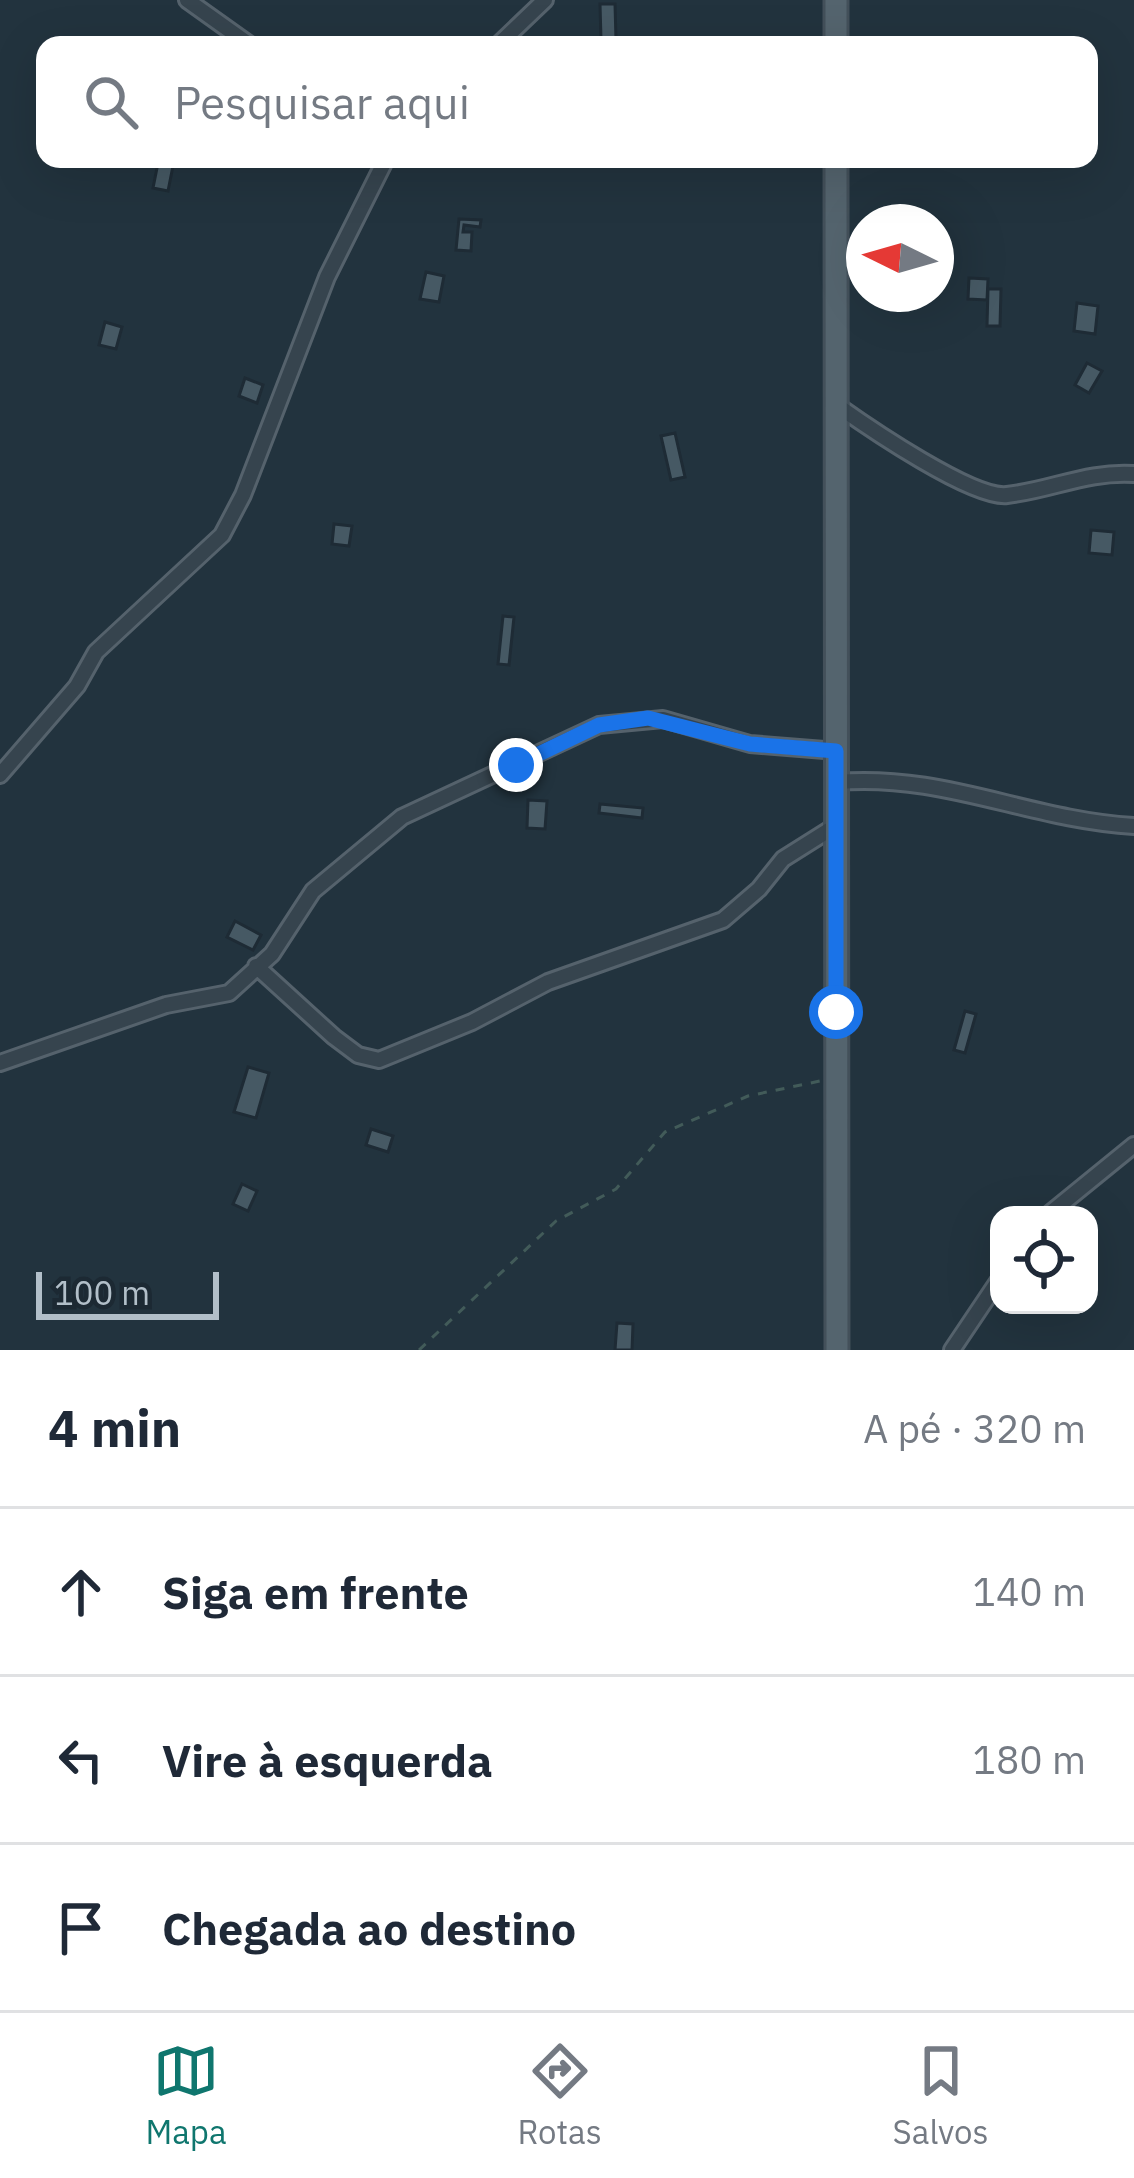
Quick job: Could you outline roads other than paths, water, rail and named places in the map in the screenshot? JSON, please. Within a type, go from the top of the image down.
[{"type":"main road","points":[[836,0],[836,36]]},
{"type":"main road","points":[[836,168],[833,1078],[837,1350]]},
{"type":"street","points":[[187,0],[237,36]]},
{"type":"street","points":[[507,36],[544,0]]},
{"type":"street","points":[[0,775],[67,699],[95,652],[222,535],[243,495],[327,277],[382,168]]},
{"type":"street","points":[[838,406],[878,434],[990,495],[1089,473],[1134,474]]},
{"type":"street","points":[[0,1063],[166,1005],[214,999],[247,981],[272,954],[313,891],[402,818],[599,725],[663,719],[750,744],[836,751]]},
{"type":"street","points":[[837,782],[896,778],[1083,823],[1134,826]]},
{"type":"street","points":[[256,966],[334,1037],[358,1055],[379,1060],[472,1022],[548,982],[723,920],[751,898],[783,859],[837,825]]},
{"type":"street","points":[[1059,1206],[1134,1145]]},
{"type":"street","points":[[952,1350],[990,1293]]}]
